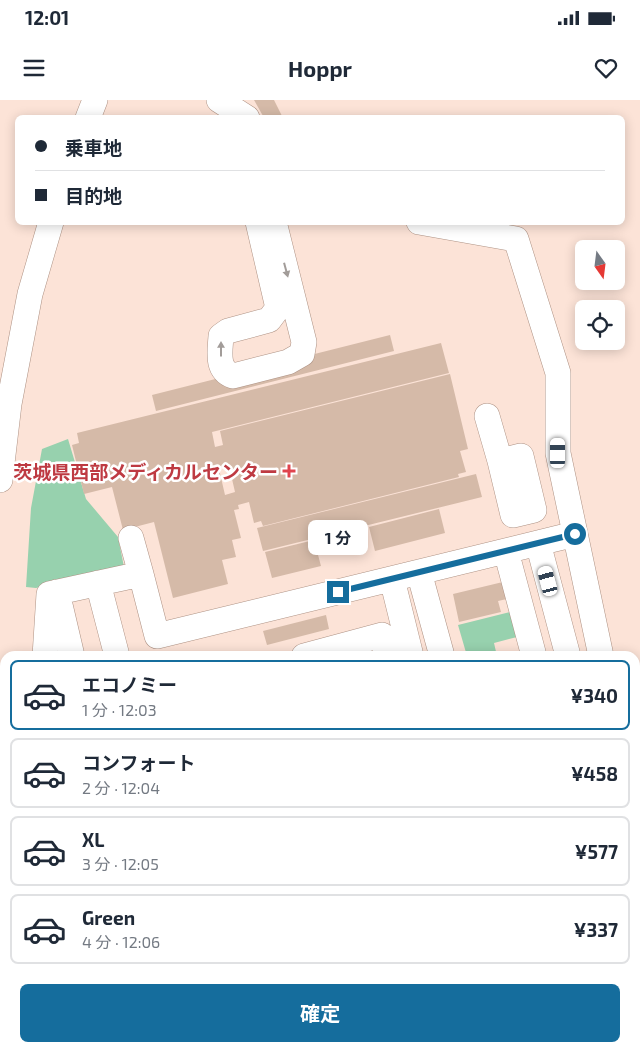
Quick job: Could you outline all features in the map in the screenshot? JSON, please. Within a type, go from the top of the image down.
[{"type":"street","points":[[89,115],[95,100]]},
{"type":"street","points":[[219,100],[242,115]]},
{"type":"street","points":[[0,480],[9,404],[30,294],[50,225]]},
{"type":"street","points":[[259,225],[278,308],[269,320],[228,331],[221,336],[221,367],[224,373],[233,376],[288,362],[302,354],[304,342],[275,225]]},
{"type":"street","points":[[436,225],[516,239],[558,373],[558,453],[600,651]]},
{"type":"street","points":[[487,416],[500,461]]},
{"type":"street","points":[[131,538],[157,636],[575,534]]},
{"type":"street","points":[[538,543],[567,651]]},
{"type":"street","points":[[506,551],[533,651]]},
{"type":"street","points":[[420,572],[441,651]]},
{"type":"street","points":[[45,651],[49,594],[140,574]]},
{"type":"street","points":[[392,579],[411,651]]},
{"type":"street","points":[[98,583],[115,651]]},
{"type":"street","points":[[57,592],[71,651]]},
{"type":"street","points":[[323,651],[382,635],[386,651]]},
{"type":"green space","points":[[68,439],[86,499],[118,537],[124,567],[36,588],[26,587],[31,508],[42,449]]},
{"type":"green space","points":[[510,612],[517,637],[494,643],[496,651],[466,651],[458,625]]},
{"type":"building","points":[[254,100],[274,100],[282,115],[262,115]]},
{"type":"building","points":[[390,335],[394,351],[156,411],[152,395]]},
{"type":"building","points":[[441,343],[449,373],[212,432],[215,447],[223,445],[220,431],[450,374],[468,449],[460,451],[466,472],[458,474],[459,477],[263,526],[261,521],[254,523],[249,502],[238,505],[239,509],[234,510],[241,538],[232,540],[236,557],[222,560],[228,584],[173,598],[154,522],[123,530],[112,487],[84,494],[72,445],[79,443],[77,433]],"holes":[[[229,466],[235,492],[225,495],[219,469]]]},
{"type":"building","points":[[476,474],[482,497],[263,551],[257,528]]},
{"type":"building","points":[[439,509],[445,533],[375,551],[369,527]]},
{"type":"building","points":[[314,540],[321,566],[272,578],[265,552]]},
{"type":"building","points":[[507,581],[511,598],[498,601],[501,612],[459,622],[453,594]]},
{"type":"building","points":[[326,615],[329,629],[267,645],[263,631]]},
{"type":"place","name":"茨城県西部メディカルセンター","points":[[289,471]]},
{"type":"route","points":[[338,592],[575,534]]}]
